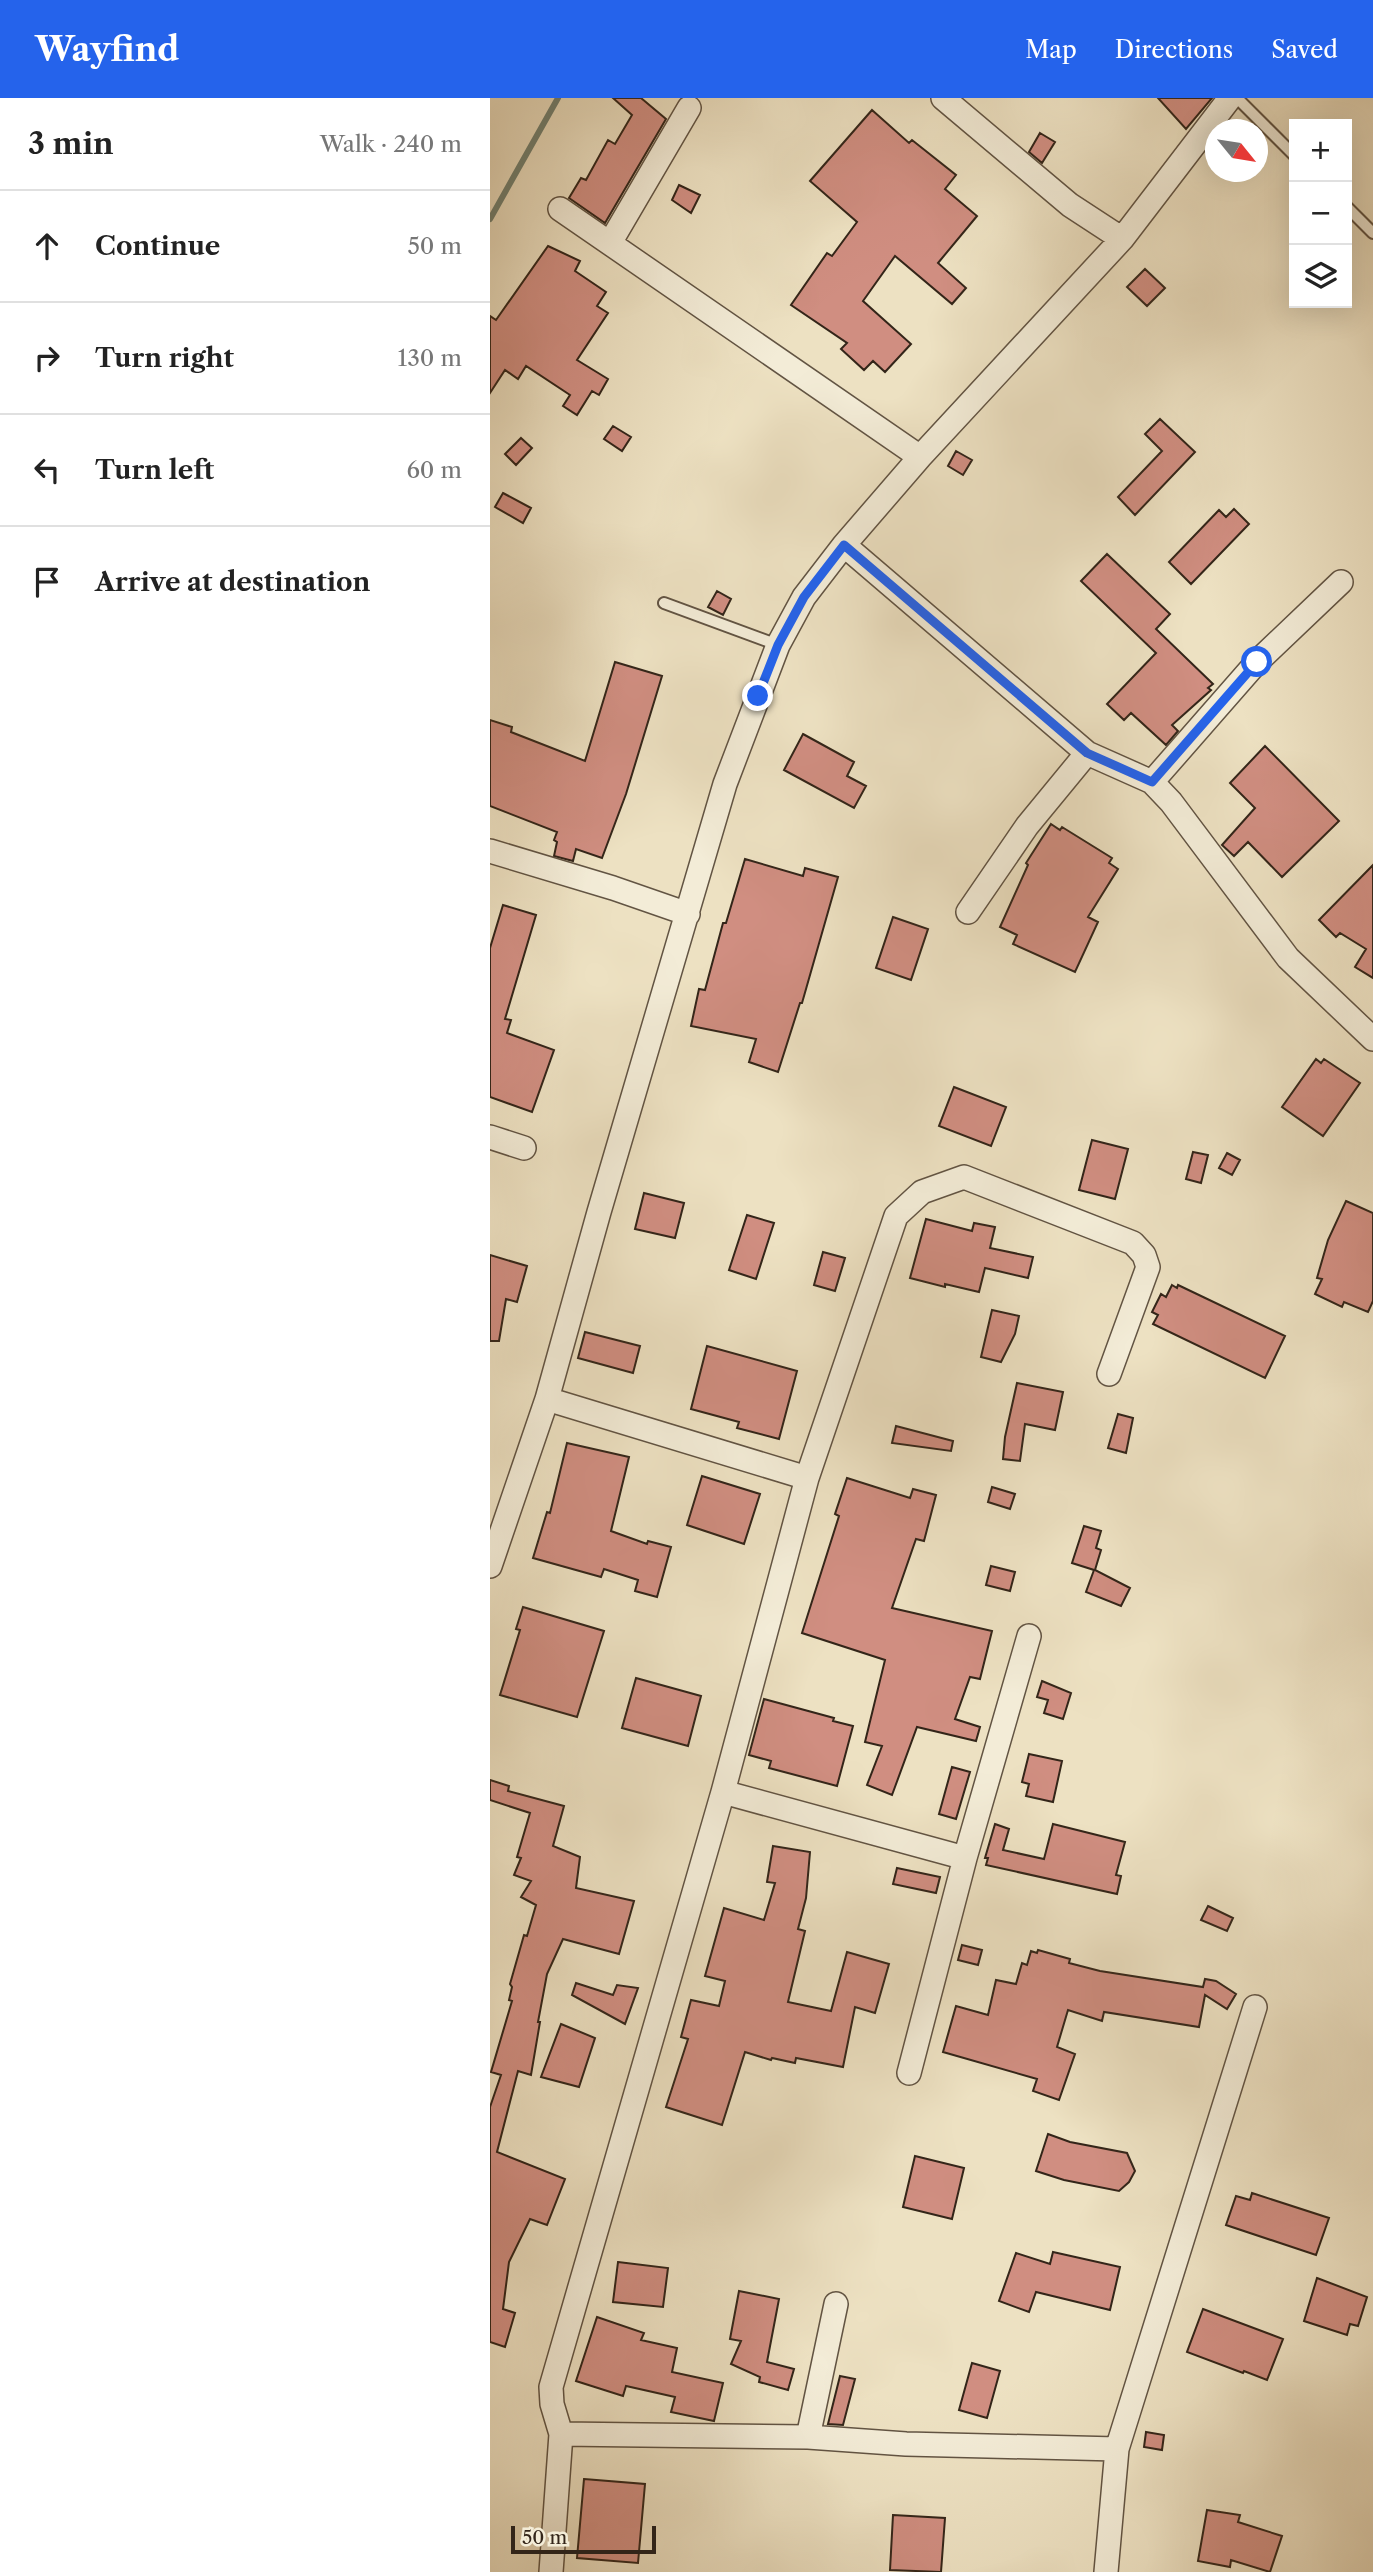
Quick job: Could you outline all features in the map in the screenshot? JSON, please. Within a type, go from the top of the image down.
[{"type":"street","points":[[943,98],[1070,205],[1122,239]]},
{"type":"street","points":[[490,1566],[547,1399],[725,784],[778,645],[804,597],[844,545],[920,457],[1122,239],[1230,98]]},
{"type":"street","points":[[610,243],[689,108]]},
{"type":"street","points":[[560,209],[920,457]]},
{"type":"street","points":[[844,545],[1087,753],[1152,782],[1171,803],[1288,958],[1373,1039]]},
{"type":"street","points":[[1152,782],[1257,662],[1341,582]]},
{"type":"street","points":[[968,912],[1027,826],[1087,753]]},
{"type":"street","points":[[490,851],[688,914]]},
{"type":"street","points":[[490,1137],[524,1148]]},
{"type":"street","points":[[551,2572],[561,2434],[552,2404],[551,2387],[723,1792],[807,1478],[896,1216],[922,1192],[964,1177],[1133,1243],[1144,1255],[1148,1267],[1109,1374]]},
{"type":"street","points":[[547,1399],[807,1478]]},
{"type":"street","points":[[909,2073],[965,1858],[1029,1636]]},
{"type":"street","points":[[723,1792],[965,1858]]},
{"type":"street","points":[[1106,2572],[1117,2449],[1255,2007]]},
{"type":"street","points":[[808,2437],[836,2304]]},
{"type":"street","points":[[561,2434],[808,2437],[906,2444],[1117,2449]]},
{"type":"lane","points":[[1237,98],[1289,150]]},
{"type":"lane","points":[[1352,212],[1373,233]]},
{"type":"lane","points":[[664,603],[778,645]]},
{"type":"building","points":[[613,98],[641,98],[666,119],[605,223],[569,198],[581,178],[586,180],[608,140],[615,144],[632,115]]},
{"type":"building","points":[[1158,98],[1212,98],[1186,129]]},
{"type":"building","points":[[872,110],[909,143],[912,140],[956,175],[945,189],[977,216],[938,263],[966,288],[952,304],[895,256],[863,301],[911,344],[885,372],[873,361],[864,370],[841,349],[847,343],[791,305],[827,253],[832,256],[857,222],[810,181]]},
{"type":"building","points":[[1040,133],[1055,142],[1042,163],[1029,152]]},
{"type":"building","points":[[679,185],[700,195],[691,213],[672,200]]},
{"type":"building","points":[[548,246],[580,261],[575,271],[606,292],[597,306],[608,313],[577,360],[608,379],[599,395],[592,391],[577,415],[563,406],[570,395],[526,366],[518,379],[505,370],[490,393],[490,316],[496,320]]},
{"type":"building","points":[[1145,269],[1165,288],[1147,306],[1127,287]]},
{"type":"building","points":[[1160,419],[1195,452],[1135,515],[1118,497],[1162,451],[1145,434]]},
{"type":"building","points":[[613,426],[631,437],[622,451],[604,439]]},
{"type":"building","points":[[521,438],[532,448],[516,465],[505,454]]},
{"type":"building","points":[[956,451],[972,460],[963,475],[948,466]]},
{"type":"building","points":[[503,493],[531,508],[523,523],[495,507]]},
{"type":"building","points":[[1234,509],[1249,524],[1191,584],[1169,562],[1219,510],[1226,517]]},
{"type":"building","points":[[1107,554],[1170,614],[1156,629],[1213,684],[1208,688],[1211,690],[1172,725],[1178,731],[1166,745],[1131,713],[1124,720],[1107,704],[1156,653],[1081,581]]},
{"type":"building","points":[[717,591],[731,599],[723,615],[708,607]]},
{"type":"building","points":[[615,662],[662,676],[626,794],[602,858],[576,849],[573,861],[554,856],[557,832],[490,806],[490,720],[512,727],[511,732],[585,761]]},
{"type":"building","points":[[803,734],[854,762],[847,776],[866,786],[854,808],[784,770]]},
{"type":"building","points":[[1265,746],[1339,821],[1282,877],[1248,842],[1234,856],[1222,845],[1255,808],[1230,783]]},
{"type":"building","points":[[1051,824],[1060,830],[1062,827],[1112,858],[1109,863],[1118,869],[1088,917],[1098,922],[1075,972],[1013,944],[1017,935],[1000,927],[1028,865],[1026,863]]},
{"type":"building","points":[[745,859],[803,876],[805,868],[838,877],[802,1003],[778,1072],[749,1062],[756,1039],[691,1026],[699,989],[705,990],[723,923],[726,923]]},
{"type":"building","points":[[1373,865],[1373,978],[1355,967],[1366,949],[1340,933],[1336,937],[1319,920]]},
{"type":"building","points":[[503,905],[536,915],[505,1019],[511,1020],[507,1033],[554,1050],[532,1112],[490,1097],[490,948]]},
{"type":"building","points":[[893,917],[928,929],[911,980],[876,968]]},
{"type":"building","points":[[1316,1059],[1321,1063],[1324,1059],[1360,1083],[1323,1136],[1282,1107]]},
{"type":"building","points":[[954,1087],[1006,1107],[991,1146],[939,1126]]},
{"type":"building","points":[[1092,1140],[1128,1149],[1115,1199],[1079,1190]]},
{"type":"building","points":[[1193,1152],[1208,1155],[1201,1183],[1186,1179]]},
{"type":"building","points":[[1227,1153],[1240,1160],[1232,1175],[1219,1168]]},
{"type":"building","points":[[644,1193],[684,1203],[675,1238],[635,1229]]},
{"type":"building","points":[[1346,1201],[1373,1213],[1373,1301],[1368,1312],[1344,1302],[1342,1307],[1315,1294],[1322,1279],[1317,1278],[1328,1240]]},
{"type":"building","points":[[747,1215],[774,1223],[756,1279],[729,1270]]},
{"type":"building","points":[[926,1219],[972,1231],[974,1223],[995,1227],[990,1248],[1033,1257],[1028,1278],[985,1268],[979,1292],[910,1278]]},
{"type":"building","points":[[823,1252],[845,1258],[835,1291],[814,1285]]},
{"type":"building","points":[[490,1255],[527,1266],[517,1302],[506,1299],[499,1341],[490,1341]]},
{"type":"building","points":[[1172,1285],[1177,1288],[1178,1285],[1285,1336],[1265,1378],[1153,1324],[1158,1315],[1152,1312],[1161,1294],[1166,1297]]},
{"type":"building","points":[[992,1310],[1019,1316],[1015,1334],[1001,1362],[981,1357]]},
{"type":"building","points":[[585,1332],[640,1346],[633,1373],[578,1358]]},
{"type":"building","points":[[707,1346],[797,1371],[779,1439],[737,1428],[739,1422],[691,1409]]},
{"type":"building","points":[[1017,1383],[1063,1392],[1055,1430],[1025,1424],[1020,1461],[1003,1459]]},
{"type":"building","points":[[1118,1414],[1133,1418],[1126,1453],[1108,1448]]},
{"type":"building","points":[[896,1426],[953,1441],[951,1451],[892,1443]]},
{"type":"building","points":[[567,1443],[629,1457],[611,1531],[647,1544],[648,1541],[671,1547],[657,1597],[635,1591],[638,1580],[604,1569],[601,1577],[533,1558],[547,1512],[550,1513]]},
{"type":"building","points":[[702,1476],[760,1494],[744,1544],[687,1525]]},
{"type":"building","points":[[847,1478],[910,1498],[913,1489],[936,1495],[924,1541],[916,1539],[892,1608],[992,1631],[980,1679],[970,1677],[955,1719],[980,1727],[976,1741],[917,1727],[892,1795],[867,1785],[882,1746],[865,1742],[885,1660],[802,1633],[839,1516],[835,1514]]},
{"type":"building","points":[[992,1487],[1015,1494],[1010,1509],[988,1502]]},
{"type":"building","points":[[1084,1526],[1101,1531],[1096,1548],[1101,1550],[1095,1570],[1130,1588],[1121,1606],[1086,1592],[1094,1570],[1072,1563]]},
{"type":"building","points":[[991,1566],[1015,1572],[1010,1591],[986,1585]]},
{"type":"building","points":[[523,1607],[604,1631],[577,1717],[500,1695],[520,1630],[516,1629]]},
{"type":"building","points":[[636,1678],[701,1696],[688,1746],[622,1728]]},
{"type":"building","points":[[1042,1681],[1071,1693],[1063,1719],[1044,1713],[1048,1700],[1037,1697]]},
{"type":"building","points":[[764,1699],[834,1718],[833,1721],[853,1726],[837,1786],[769,1768],[771,1761],[749,1755]]},
{"type":"building","points":[[1029,1754],[1062,1761],[1053,1802],[1026,1796],[1029,1784],[1022,1782]]},
{"type":"building","points":[[952,1767],[970,1772],[956,1819],[939,1814]]},
{"type":"building","points":[[490,1780],[509,1786],[508,1791],[564,1806],[553,1846],[580,1857],[576,1888],[634,1901],[619,1954],[563,1939],[547,1974],[531,2075],[518,2071],[497,2152],[565,2179],[547,2225],[530,2219],[509,2262],[503,2309],[515,2313],[505,2347],[490,2342],[490,2107],[501,2075],[491,2072],[512,2001],[509,2000],[512,1987],[510,1984],[536,1905],[521,1897],[531,1881],[514,1875],[521,1858],[517,1857],[530,1813],[490,1800]]},
{"type":"building","points":[[995,1824],[1009,1829],[1003,1850],[1044,1859],[1053,1824],[1125,1842],[1116,1875],[1121,1876],[1117,1894],[986,1865],[988,1858],[985,1858]]},
{"type":"building","points":[[773,1846],[810,1852],[806,1898],[798,1929],[805,1931],[788,2002],[831,2011],[847,1952],[889,1964],[875,2013],[855,2007],[843,2067],[796,2058],[795,2063],[772,2058],[771,2060],[745,2052],[722,2125],[666,2107],[688,2039],[681,2037],[691,2000],[719,2006],[725,1981],[705,1976],[724,1908],[764,1920],[775,1883],[767,1882]]},
{"type":"building","points":[[897,1868],[940,1877],[936,1893],[893,1884]]},
{"type":"building","points":[[1208,1906],[1233,1918],[1227,1931],[1201,1920]]},
{"type":"building","points":[[962,1945],[982,1950],[978,1965],[958,1960]]},
{"type":"building","points":[[1038,1950],[1070,1959],[1069,1963],[1100,1971],[1203,1987],[1205,1979],[1216,1981],[1236,1994],[1227,2009],[1205,1995],[1199,2027],[1104,2012],[1102,2021],[1068,2010],[1057,2047],[1075,2054],[1059,2100],[1033,2091],[1037,2079],[943,2052],[956,2006],[988,2015],[996,1980],[1016,1984],[1022,1963],[1027,1965],[1031,1951],[1037,1953]]},
{"type":"building","points":[[576,1983],[613,1995],[617,1985],[638,1988],[625,2024],[572,1995]]},
{"type":"building","points":[[561,2024],[595,2038],[579,2087],[541,2077]]},
{"type":"building","points":[[1048,2134],[1070,2142],[1127,2153],[1135,2171],[1129,2182],[1119,2191],[1064,2180],[1036,2171]]},
{"type":"building","points":[[915,2156],[964,2168],[952,2219],[903,2207]]},
{"type":"building","points":[[1252,2193],[1329,2218],[1316,2255],[1226,2225],[1236,2196],[1250,2200]]},
{"type":"building","points":[[1053,2252],[1120,2267],[1110,2310],[1036,2292],[1029,2312],[999,2301],[1016,2253],[1050,2264]]},
{"type":"building","points":[[618,2262],[668,2268],[663,2307],[613,2302]]},
{"type":"building","points":[[1317,2278],[1367,2297],[1358,2326],[1350,2324],[1347,2335],[1304,2321]]},
{"type":"building","points":[[739,2291],[779,2299],[767,2362],[794,2369],[788,2390],[759,2382],[760,2377],[731,2364],[741,2341],[730,2339]]},
{"type":"building","points":[[1203,2309],[1283,2339],[1267,2380],[1187,2352]]},
{"type":"building","points":[[597,2317],[644,2333],[641,2340],[677,2348],[672,2372],[723,2383],[714,2421],[671,2412],[675,2397],[626,2386],[623,2396],[576,2381]]},
{"type":"building","points":[[972,2363],[1000,2371],[987,2418],[959,2410]]},
{"type":"building","points":[[840,2376],[855,2379],[843,2425],[828,2424]]},
{"type":"building","points":[[1146,2432],[1164,2435],[1162,2450],[1144,2447]]},
{"type":"building","points":[[584,2479],[645,2484],[638,2563],[577,2558]]},
{"type":"building","points":[[1207,2510],[1240,2515],[1238,2522],[1282,2536],[1270,2572],[1231,2560],[1230,2567],[1198,2561]]},
{"type":"building","points":[[893,2515],[945,2518],[941,2572],[890,2570]]},
{"type":"waterway","points":[[490,219],[558,98]]},
{"type":"route","points":[[758,696],[778,645],[804,597],[844,545],[1087,753],[1152,782],[1257,662]]}]
